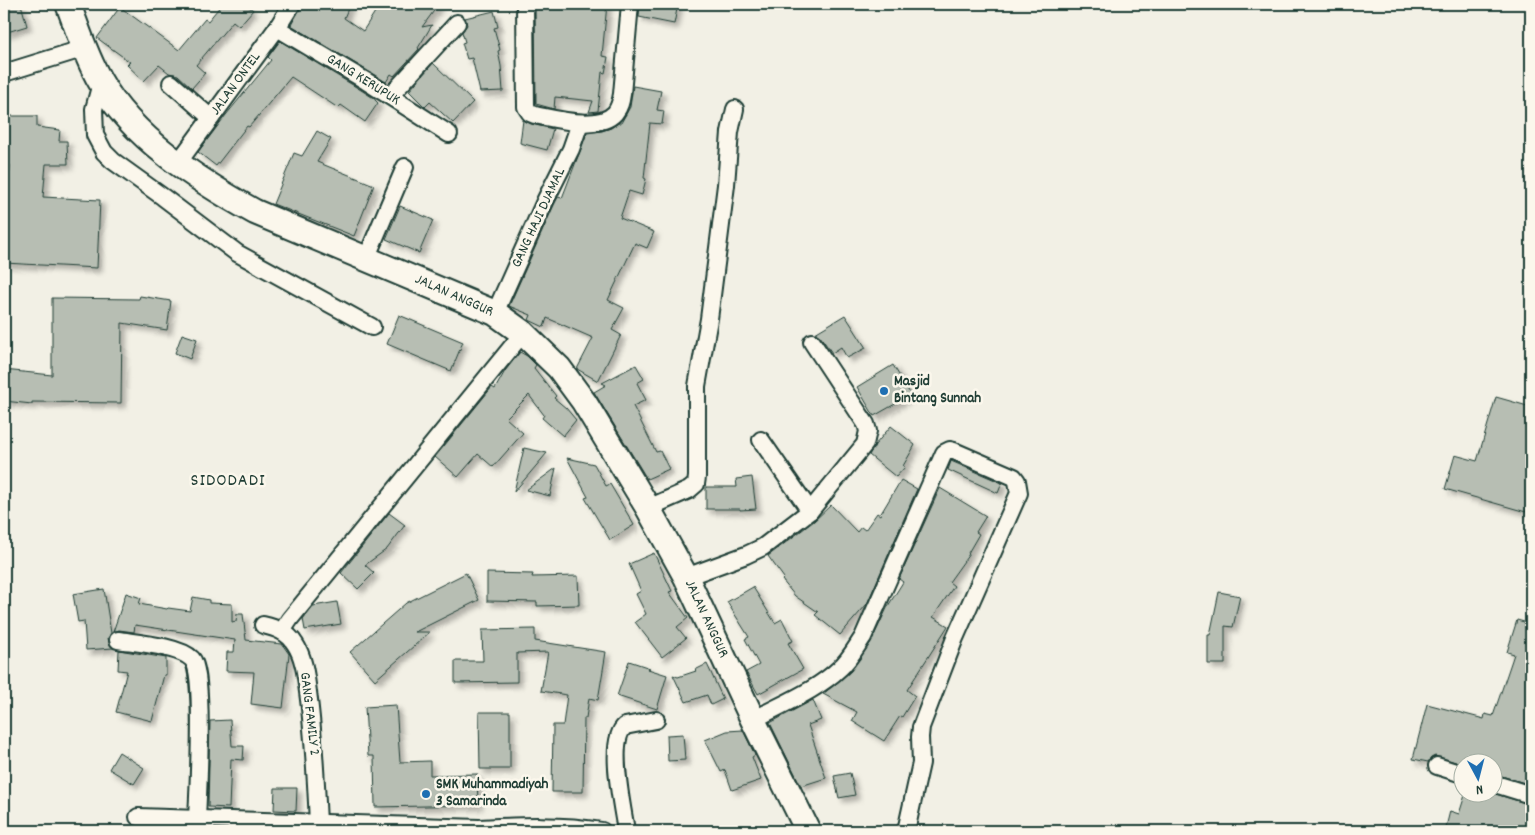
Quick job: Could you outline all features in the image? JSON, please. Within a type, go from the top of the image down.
[{"type":"street","name":"JALAN ANGGUR","points":[[68,4],[89,60],[101,83],[122,112],[141,132],[178,163],[228,197],[255,212],[495,313],[523,333],[559,368],[572,384],[648,508],[686,577],[808,831]]},
{"type":"street","name":"JALAN ONTEL","points":[[178,163],[277,28],[292,4]]},
{"type":"street","points":[[525,4],[526,107],[530,113],[535,115],[580,123],[604,120],[612,116],[620,105],[630,4]]},
{"type":"street","points":[[390,96],[457,23]]},
{"type":"street","name":"GANG KERUPUK","points":[[277,28],[449,134]]},
{"type":"street","points":[[4,73],[85,48]]},
{"type":"street","points":[[101,83],[94,109],[95,135],[104,152],[113,161],[237,253],[372,327]]},
{"type":"street","points":[[171,83],[211,118]]},
{"type":"street","points":[[648,508],[689,490],[696,484],[697,386],[709,319],[726,185],[730,132],[735,109]]},
{"type":"street","name":"GANG HAJI DJAMAL","points":[[495,313],[545,200],[571,150],[580,123]]},
{"type":"street","points":[[366,259],[406,167]]},
{"type":"street","points":[[263,625],[282,631],[523,333]]},
{"type":"street","points":[[686,577],[763,547],[810,511],[865,444],[868,431],[866,424],[812,342]]},
{"type":"street","points":[[760,440],[810,511]]},
{"type":"street","points":[[754,720],[813,688],[834,673],[850,658],[863,637],[944,453],[950,450],[954,451],[1014,477],[1017,481],[1019,493],[955,638],[921,727],[922,763],[906,831]]},
{"type":"street","name":"GANG FAMILY 2","points":[[282,631],[298,648],[306,678],[314,751],[318,823]]},
{"type":"street","points":[[118,640],[172,649],[190,657],[195,664],[199,680],[200,768],[197,819]]},
{"type":"street","points":[[626,831],[618,780],[616,754],[618,737],[625,726],[656,720]]},
{"type":"street","points":[[1437,766],[1452,771]]},
{"type":"street","points":[[1502,786],[1531,795]]},
{"type":"street","points":[[138,818],[479,830],[519,826],[581,828],[602,831]]},
{"type":"building","points":[[4,4],[21,4],[27,26],[4,33]]},
{"type":"building","points":[[222,4],[245,4],[253,10],[239,26],[233,21],[196,65],[205,73],[192,88],[178,75],[169,73],[159,65],[144,81],[127,65],[130,62],[97,38],[120,7],[179,50],[205,19],[208,21]]},
{"type":"building","points":[[302,4],[350,4],[344,18],[363,31],[380,4],[439,4],[422,27],[432,25],[419,49],[394,76],[391,74],[386,82],[291,25]]},
{"type":"building","points":[[535,4],[607,4],[602,56],[608,57],[605,73],[602,72],[598,111],[589,112],[593,101],[555,97],[554,109],[536,104]]},
{"type":"building","points":[[640,4],[678,4],[674,24],[639,17]]},
{"type":"building","points":[[494,11],[498,27],[494,28],[500,50],[498,51],[503,91],[480,92],[472,58],[467,59],[462,43],[465,42],[462,32],[467,25],[465,18]]},
{"type":"building","points":[[280,41],[361,90],[378,103],[365,122],[341,105],[338,108],[291,77],[249,127],[247,126],[216,166],[198,152],[271,60],[268,57]]},
{"type":"building","points":[[433,63],[473,102],[453,123],[430,102],[425,107],[409,91]]},
{"type":"building","points":[[633,86],[661,91],[657,110],[664,111],[662,124],[650,123],[644,178],[646,179],[642,195],[629,191],[620,218],[654,232],[647,248],[635,243],[608,300],[624,308],[612,330],[621,335],[598,381],[577,369],[593,338],[547,318],[544,327],[529,320],[531,315],[509,306],[554,205],[558,197],[562,198],[587,133],[602,131],[621,123],[630,107]]},
{"type":"building","points":[[4,116],[37,116],[37,127],[60,130],[59,141],[67,141],[68,164],[46,164],[43,197],[100,200],[97,268],[4,263],[4,195],[8,195],[10,165],[6,165],[6,153],[4,153]]},
{"type":"building","points":[[523,120],[531,124],[553,129],[547,150],[520,143]]},
{"type":"building","points":[[317,131],[331,139],[317,162],[374,185],[354,236],[273,204],[294,153],[302,156]]},
{"type":"building","points":[[400,206],[433,220],[419,253],[386,239]]},
{"type":"building","points":[[140,296],[171,301],[167,330],[122,323],[121,403],[32,402],[32,404],[4,401],[4,370],[52,375],[52,298],[139,299]]},
{"type":"building","points":[[399,315],[463,342],[451,371],[387,344]]},
{"type":"building","points":[[845,315],[866,348],[847,358],[841,347],[832,353],[820,336],[815,333]]},
{"type":"building","points":[[182,334],[197,339],[190,359],[175,353]]},
{"type":"building","points":[[520,352],[536,365],[534,368],[556,396],[554,398],[576,420],[563,436],[542,418],[544,415],[529,395],[506,418],[523,433],[493,467],[478,454],[458,477],[435,457],[492,387],[495,389],[505,371]]},
{"type":"building","points":[[636,365],[644,379],[637,383],[646,400],[633,406],[656,452],[660,451],[669,469],[647,479],[594,392],[606,385],[602,383]]},
{"type":"building","name":"Masjid Bintang Sunnah","points":[[893,365],[911,395],[874,416],[857,387]]},
{"type":"building","points":[[1496,397],[1531,407],[1531,457],[1526,475],[1531,477],[1531,492],[1526,512],[1445,489],[1455,455],[1477,461]]},
{"type":"building","points":[[891,426],[915,445],[903,466],[905,467],[896,477],[869,455]]},
{"type":"building","points":[[524,448],[547,453],[514,492]]},
{"type":"building","points":[[567,458],[594,464],[606,486],[610,484],[634,525],[610,540],[585,498],[588,497]]},
{"type":"building","points":[[951,461],[1002,483],[998,493],[948,470]]},
{"type":"building","points":[[556,468],[550,496],[526,490]]},
{"type":"building","points":[[752,477],[756,509],[706,509],[706,487],[737,487],[736,479]]},
{"type":"building","points":[[901,480],[917,489],[867,604],[840,635],[815,615],[818,612],[795,596],[782,580],[784,578],[768,556],[814,521],[831,505],[857,532],[861,527],[865,530],[877,513],[880,515]]},
{"type":"building","points":[[940,488],[986,516],[976,532],[979,534],[969,554],[949,582],[954,586],[933,617],[948,626],[907,690],[915,696],[884,741],[852,721],[857,712],[823,694],[851,671],[871,642],[888,606],[903,582],[899,579]]},
{"type":"building","points":[[389,513],[405,525],[387,549],[365,565],[374,573],[358,589],[341,573]]},
{"type":"building","points":[[654,553],[672,591],[669,592],[688,618],[677,627],[686,638],[662,657],[635,622],[646,614],[636,594],[641,591],[629,564]]},
{"type":"building","points":[[466,573],[479,600],[415,632],[430,632],[375,680],[350,652],[406,603]]},
{"type":"building","points":[[487,573],[533,574],[532,577],[578,576],[579,605],[537,606],[537,602],[487,601]]},
{"type":"building","points":[[753,587],[775,623],[782,619],[793,641],[788,643],[803,669],[758,694],[746,672],[759,665],[745,639],[749,637],[727,602]]},
{"type":"building","points":[[104,589],[111,633],[108,638],[113,648],[86,650],[84,621],[78,622],[73,594]]},
{"type":"building","points":[[1219,592],[1240,596],[1233,627],[1225,626],[1225,664],[1208,664],[1208,635],[1210,635]]},
{"type":"building","points":[[126,593],[141,598],[139,604],[167,609],[190,611],[193,597],[209,600],[209,603],[232,604],[232,622],[236,621],[237,614],[243,614],[246,640],[282,644],[289,654],[283,708],[251,704],[254,672],[226,671],[227,652],[234,652],[235,640],[135,625],[134,632],[119,630],[113,632]]},
{"type":"building","points":[[337,602],[341,624],[305,630],[303,619],[313,606]]},
{"type":"building","points":[[1517,620],[1531,624],[1531,785],[1502,776],[1502,752],[1452,752],[1452,761],[1435,756],[1428,762],[1413,759],[1427,704],[1484,719],[1485,714],[1493,716],[1514,654],[1507,652]]},
{"type":"building","points":[[535,629],[535,641],[606,652],[598,700],[589,698],[586,718],[584,718],[583,792],[552,792],[553,725],[563,725],[567,695],[541,691],[548,652],[517,653],[517,682],[455,683],[455,661],[483,661],[482,630]]},
{"type":"building","points":[[119,650],[166,658],[166,675],[164,675],[152,721],[116,712],[127,671],[118,670]]},
{"type":"building","points":[[629,661],[667,675],[657,709],[617,696]]},
{"type":"building","points":[[707,664],[723,699],[711,705],[707,695],[686,702],[673,675],[678,677],[696,671]]},
{"type":"building","points":[[813,700],[821,720],[808,725],[826,778],[801,786],[770,723]]},
{"type":"building","name":"SMK Muhammadiyah 3 Samarinda","points":[[396,705],[400,762],[430,761],[430,775],[477,774],[478,805],[375,807],[374,756],[368,756],[365,707]]},
{"type":"building","name":"SMK Muhammadiyah 3 Samarinda","points":[[479,712],[510,712],[510,769],[480,769]]},
{"type":"building","points":[[230,720],[232,746],[244,746],[243,760],[231,759],[229,808],[208,807],[210,721]]},
{"type":"building","points":[[743,730],[755,755],[752,757],[761,780],[732,790],[725,770],[721,772],[705,740],[727,731]]},
{"type":"building","points":[[683,734],[685,760],[668,761],[667,735]]},
{"type":"building","points":[[119,752],[144,768],[134,784],[109,769]]},
{"type":"building","points":[[850,773],[855,795],[839,798],[834,776]]},
{"type":"building","points":[[275,788],[297,788],[296,811],[274,810]]},
{"type":"building","points":[[1502,796],[1531,805],[1531,831],[1445,831],[1450,811],[1459,814],[1463,802],[1502,802]]},
{"type":"place","name":"Masjid Bintang Sunnah","points":[[884,391]]},
{"type":"place","name":"SMK Muhammadiyah 3 Samarinda","points":[[426,794]]},
{"type":"district","name":"SIDODADI","points":[[228,481]]}]
